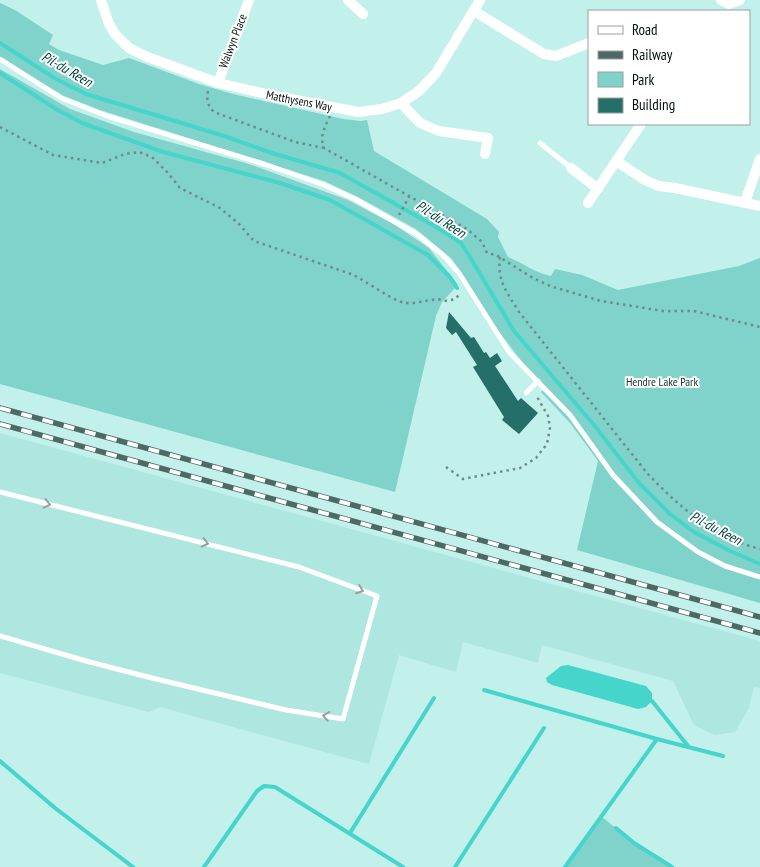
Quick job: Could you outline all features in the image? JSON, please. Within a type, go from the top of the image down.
[{"type":"street","name":"Matthysens Way","points":[[101,0],[109,24],[115,34],[129,48],[145,56],[215,81],[275,96],[358,112],[382,109],[401,103],[419,91],[436,73],[480,0]]},
{"type":"street","name":"Walwyn Place","points":[[215,81],[249,0]]},
{"type":"street","points":[[721,0],[728,4],[740,0]]},
{"type":"street","points":[[352,1],[363,14]]},
{"type":"street","points":[[474,11],[544,54],[556,56],[588,43]]},
{"type":"street","points":[[401,103],[420,124],[439,131],[488,138],[486,154]]},
{"type":"street","points":[[588,203],[640,125]]},
{"type":"street","points":[[745,202],[760,159]]},
{"type":"street","points":[[616,161],[645,180],[659,186],[760,206]]},
{"type":"street","points":[[571,168],[598,188]]},
{"type":"lane","points":[[0,59],[62,98],[83,107],[264,164],[324,185],[396,221],[433,246],[459,273],[509,352],[570,415],[613,474],[657,522],[698,552],[725,566],[760,577]]},
{"type":"lane","points":[[540,144],[571,168]]},
{"type":"lane","points":[[526,393],[538,381]]},
{"type":"lane","points":[[0,492],[298,567],[377,596],[343,719],[286,710],[152,678],[86,662],[0,636]]},
{"type":"path","points":[[215,81],[207,96],[209,107],[214,112],[295,142],[324,148],[467,228],[482,242],[487,253],[500,257],[533,278],[550,286],[601,301],[663,311],[694,311],[760,327]]},
{"type":"path","points":[[324,148],[321,142],[322,136],[334,108]]},
{"type":"path","points":[[0,126],[53,156],[102,163],[125,154],[139,152],[152,157],[180,188],[220,208],[239,224],[254,241],[354,275],[392,298],[404,303],[437,299],[447,302],[455,299],[468,287]]},
{"type":"path","points":[[399,215],[410,197]]},
{"type":"path","points":[[500,257],[498,270],[502,284],[520,312],[647,473],[688,513],[735,540],[760,548]]},
{"type":"path","points":[[446,467],[463,479],[520,468],[536,458],[547,444],[550,428],[548,416],[531,388]]},
{"type":"shaded area","points":[[0,433],[760,641],[760,688],[754,687],[749,708],[735,732],[714,735],[694,725],[673,681],[542,645],[538,663],[463,642],[456,672],[399,655],[369,764],[160,707],[149,712],[0,673]]},
{"type":"shaded area","points":[[568,665],[646,686],[652,693],[652,701],[646,707],[638,709],[547,682],[546,678],[561,666]]},
{"type":"green space","name":"Hendre Lake Park","points":[[0,3],[15,10],[53,35],[49,44],[59,50],[103,65],[129,58],[199,84],[233,94],[343,119],[367,120],[374,151],[487,219],[499,232],[498,237],[508,257],[545,275],[551,276],[555,269],[582,275],[618,290],[739,266],[760,258],[760,603],[577,550],[598,461],[570,423],[541,392],[546,387],[523,363],[500,333],[452,259],[416,229],[358,197],[324,181],[100,110],[64,96],[0,57]]},
{"type":"green space","points":[[0,69],[70,109],[134,132],[249,164],[348,200],[395,225],[429,248],[458,285],[442,302],[436,316],[395,492],[0,384]]},
{"type":"green space","points":[[601,816],[634,843],[672,867],[565,867]]},
{"type":"building","points":[[449,312],[471,338],[474,337],[484,353],[486,352],[490,358],[497,353],[502,361],[495,366],[518,401],[521,398],[538,413],[519,434],[502,420],[504,417],[473,367],[477,365],[456,332],[452,335],[446,328]]},
{"type":"waterway","name":"Pil-du Reen","points":[[0,43],[56,79],[86,94],[340,173],[461,243],[514,331],[594,425],[639,483],[670,514],[694,532],[760,564]]},
{"type":"waterway","points":[[0,73],[56,109],[82,123],[163,152],[280,183],[330,200],[428,255],[450,277],[457,288]]},
{"type":"waterway","points":[[484,690],[723,756]]},
{"type":"waterway","points":[[350,833],[434,698]]},
{"type":"waterway","points":[[652,701],[688,746]]},
{"type":"waterway","points":[[455,867],[544,728]]},
{"type":"waterway","points":[[565,867],[657,739]]},
{"type":"waterway","points":[[0,761],[55,808],[133,867]]},
{"type":"waterway","points":[[204,867],[257,791],[264,786],[275,787],[403,867]]},
{"type":"waterway","points":[[616,828],[634,843],[672,867]]},
{"type":"railway","points":[[0,408],[760,617]]},
{"type":"railway","points":[[0,424],[760,633]]}]
